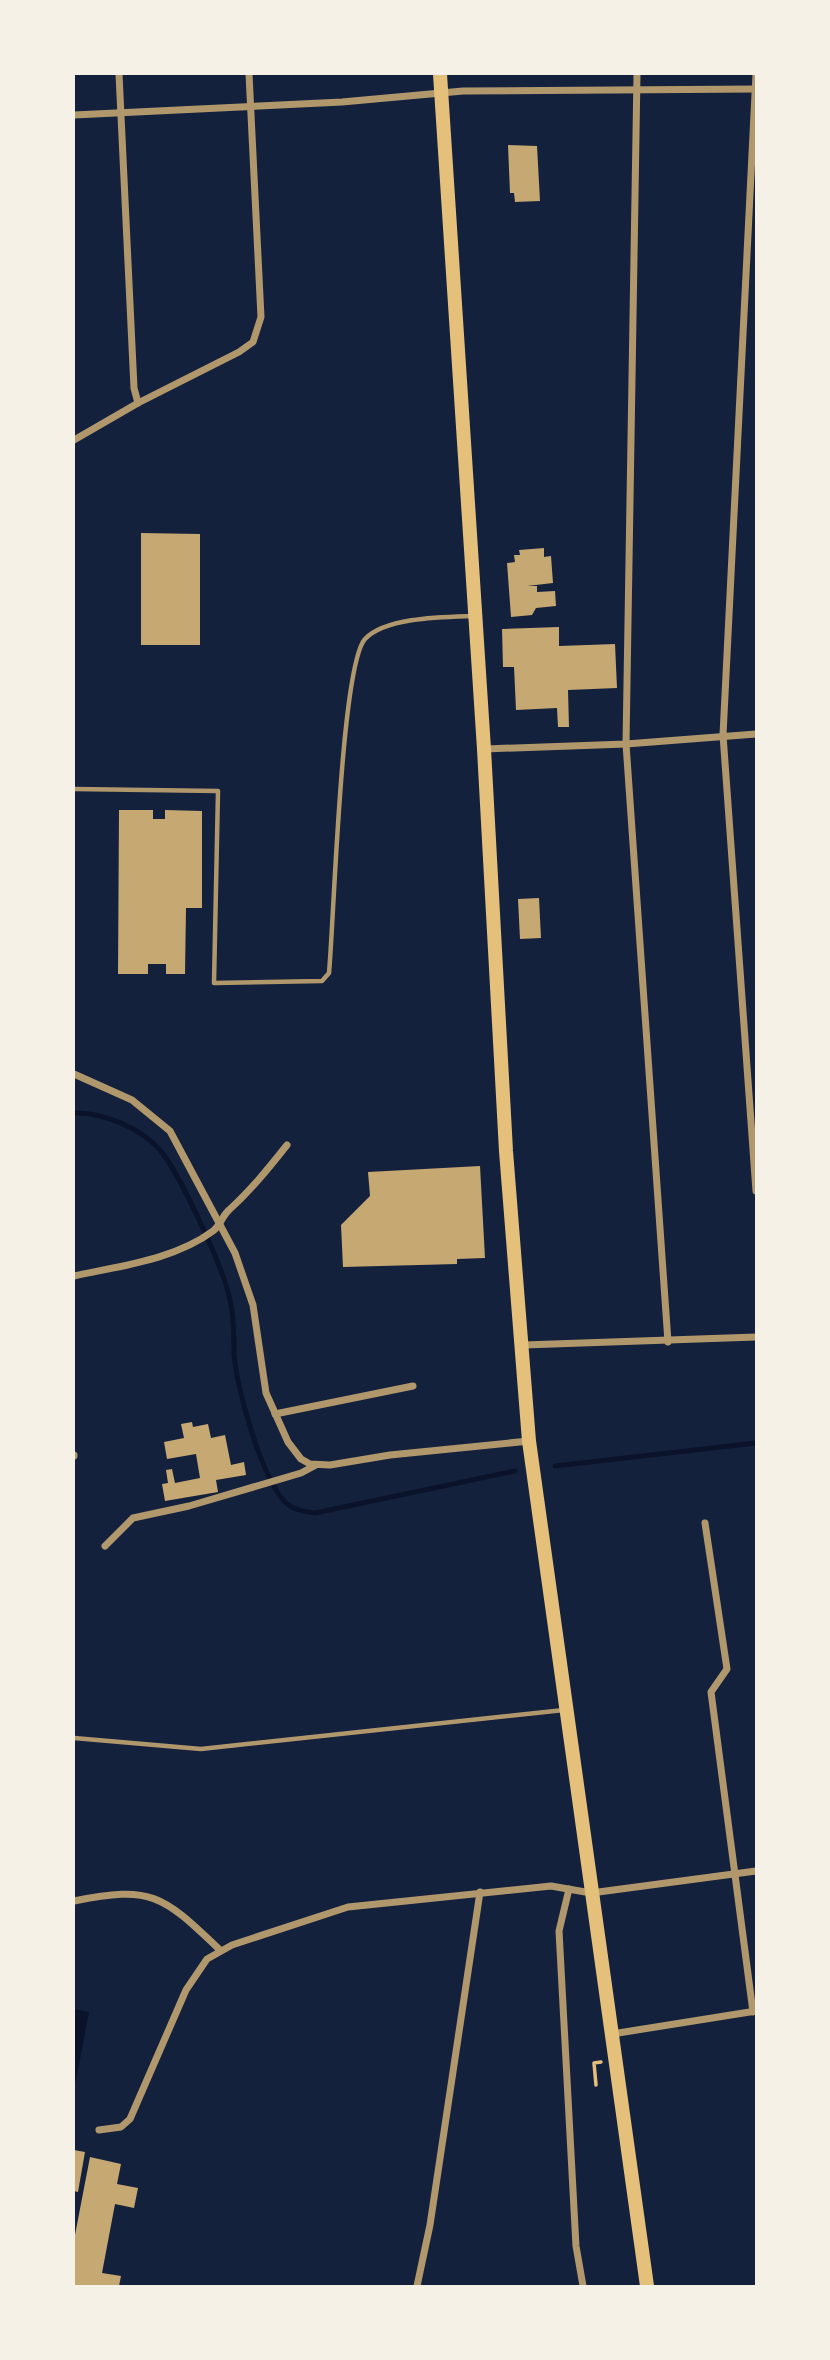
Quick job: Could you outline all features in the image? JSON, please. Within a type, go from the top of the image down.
[{"type":"highway","points":[[440,74],[484,749],[506,1151],[524,1345],[529,1441],[647,2287]]},
{"type":"street","points":[[118,74],[134,388],[138,402]]},
{"type":"street","points":[[74,440],[138,402],[239,352],[253,342],[261,317],[249,74]]},
{"type":"street","points":[[637,74],[626,744],[668,1342]]},
{"type":"street","points":[[757,74],[723,736],[757,1191]]},
{"type":"street","points":[[74,115],[441,95],[463,91],[756,89]]},
{"type":"street","points":[[484,749],[626,744],[757,734]]},
{"type":"street","points":[[74,1074],[132,1100],[170,1131],[235,1253],[253,1306],[266,1393],[297,1455],[316,1465]]},
{"type":"street","points":[[74,1276],[168,1254],[211,1233],[219,1226],[226,1212],[242,1200],[287,1145]]},
{"type":"street","points":[[524,1345],[757,1337]]},
{"type":"street","points":[[275,1413],[413,1387]]},
{"type":"street","points":[[105,1546],[133,1518],[189,1506],[277,1480],[316,1465],[529,1441]]},
{"type":"street","points":[[611,2034],[755,2011],[711,1692],[727,1669],[705,1523]]},
{"type":"street","points":[[99,2130],[121,2127],[130,2119],[186,1990],[207,1959],[220,1950],[348,1907],[551,1886],[591,1893],[757,1871]]},
{"type":"street","points":[[569,1889],[558,1931],[576,2246],[583,2287]]},
{"type":"street","points":[[417,2287],[430,2225],[480,1892]]},
{"type":"street","points":[[74,1901],[115,1893],[141,1894],[183,1915],[220,1950]]},
{"type":"lane","points":[[74,789],[218,791],[215,983],[322,981],[329,973],[330,965],[349,708],[358,651],[374,632],[386,626],[474,616]]},
{"type":"lane","points":[[74,1738],[201,1749],[565,1710]]},
{"type":"path","points":[[594,2063],[596,2085]]},
{"type":"water","points":[[74,2009],[89,2012],[76,2081],[74,2080]]},
{"type":"building","points":[[508,145],[537,146],[540,201],[515,202],[514,193],[510,193]]},
{"type":"building","points":[[141,533],[200,534],[200,645],[141,645]]},
{"type":"building","points":[[544,548],[544,557],[551,556],[553,583],[527,586],[537,586],[537,592],[555,591],[556,606],[536,608],[532,615],[511,617],[507,563],[515,562],[514,555],[520,555],[519,550]]},
{"type":"building","points":[[559,627],[559,646],[615,644],[617,688],[568,690],[569,727],[558,727],[557,708],[516,710],[514,667],[503,667],[502,629]]},
{"type":"building","points":[[119,810],[153,810],[153,819],[165,819],[165,810],[202,811],[202,908],[186,908],[185,974],[166,974],[166,964],[148,964],[148,974],[118,974]]},
{"type":"building","points":[[539,898],[541,938],[520,939],[518,899]]},
{"type":"building","points":[[480,1166],[485,1258],[457,1259],[457,1264],[343,1267],[341,1225],[370,1196],[368,1172]]},
{"type":"building","points":[[192,1422],[193,1427],[208,1424],[211,1438],[225,1435],[231,1465],[244,1462],[246,1475],[216,1480],[218,1492],[165,1501],[162,1484],[168,1483],[166,1470],[172,1469],[175,1483],[200,1478],[196,1454],[167,1459],[164,1442],[184,1438],[181,1424]]},
{"type":"building","points":[[74,2150],[85,2152],[78,2192],[74,2191]]},
{"type":"building","points":[[90,2157],[121,2164],[117,2184],[138,2188],[134,2208],[115,2204],[102,2273],[121,2276],[119,2286],[74,2286],[74,2240]]},
{"type":"waterway","points":[[74,1113],[109,1118],[132,1128],[160,1150],[179,1179],[226,1286],[232,1313],[236,1368],[253,1435],[270,1480],[290,1506],[315,1513],[515,1471]]},
{"type":"waterway","points":[[555,1466],[756,1443]]}]
